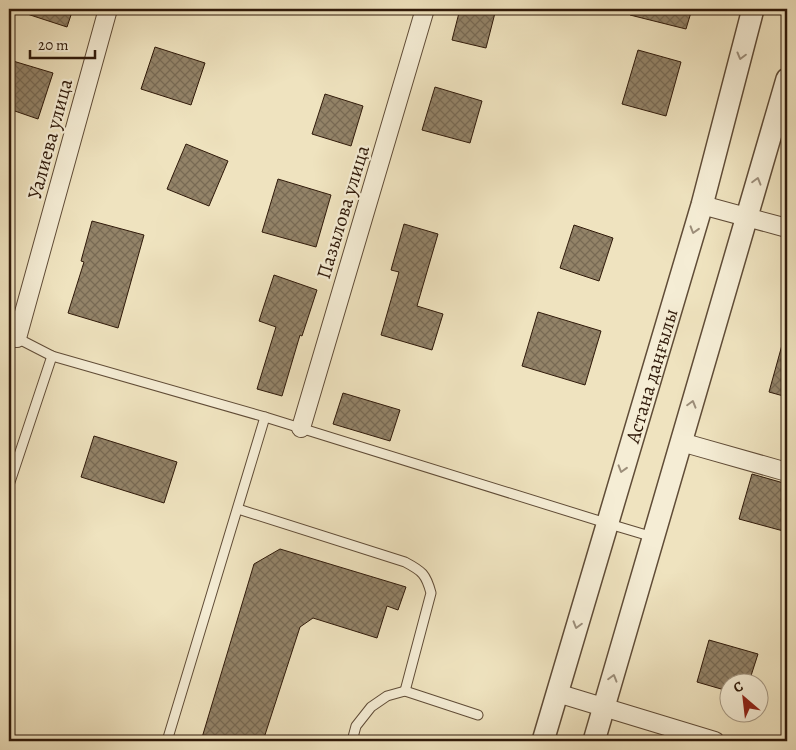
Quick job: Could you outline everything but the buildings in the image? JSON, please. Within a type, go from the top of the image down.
[{"type":"street","name":"Уалиева улица","points":[[13,337],[108,9]]},
{"type":"street","name":"Пазылова улица","points":[[301,428],[425,9]]},
{"type":"street","name":"Астана даңғылы","points":[[542,741],[702,205],[753,9]]},
{"type":"street","points":[[594,741],[787,79]]},
{"type":"street","points":[[702,205],[787,228]]},
{"type":"street","points":[[681,442],[787,472]]},
{"type":"street","points":[[557,692],[715,741]]},
{"type":"lane","points":[[13,337],[52,356],[265,417],[606,524],[654,537]]},
{"type":"lane","points":[[9,485],[52,356]]},
{"type":"lane","points":[[167,741],[265,417]]},
{"type":"lane","points":[[238,509],[405,562],[419,569],[426,578],[431,593],[405,691]]},
{"type":"lane","points":[[352,741],[356,726],[371,707],[387,696],[405,691],[478,715]]}]
